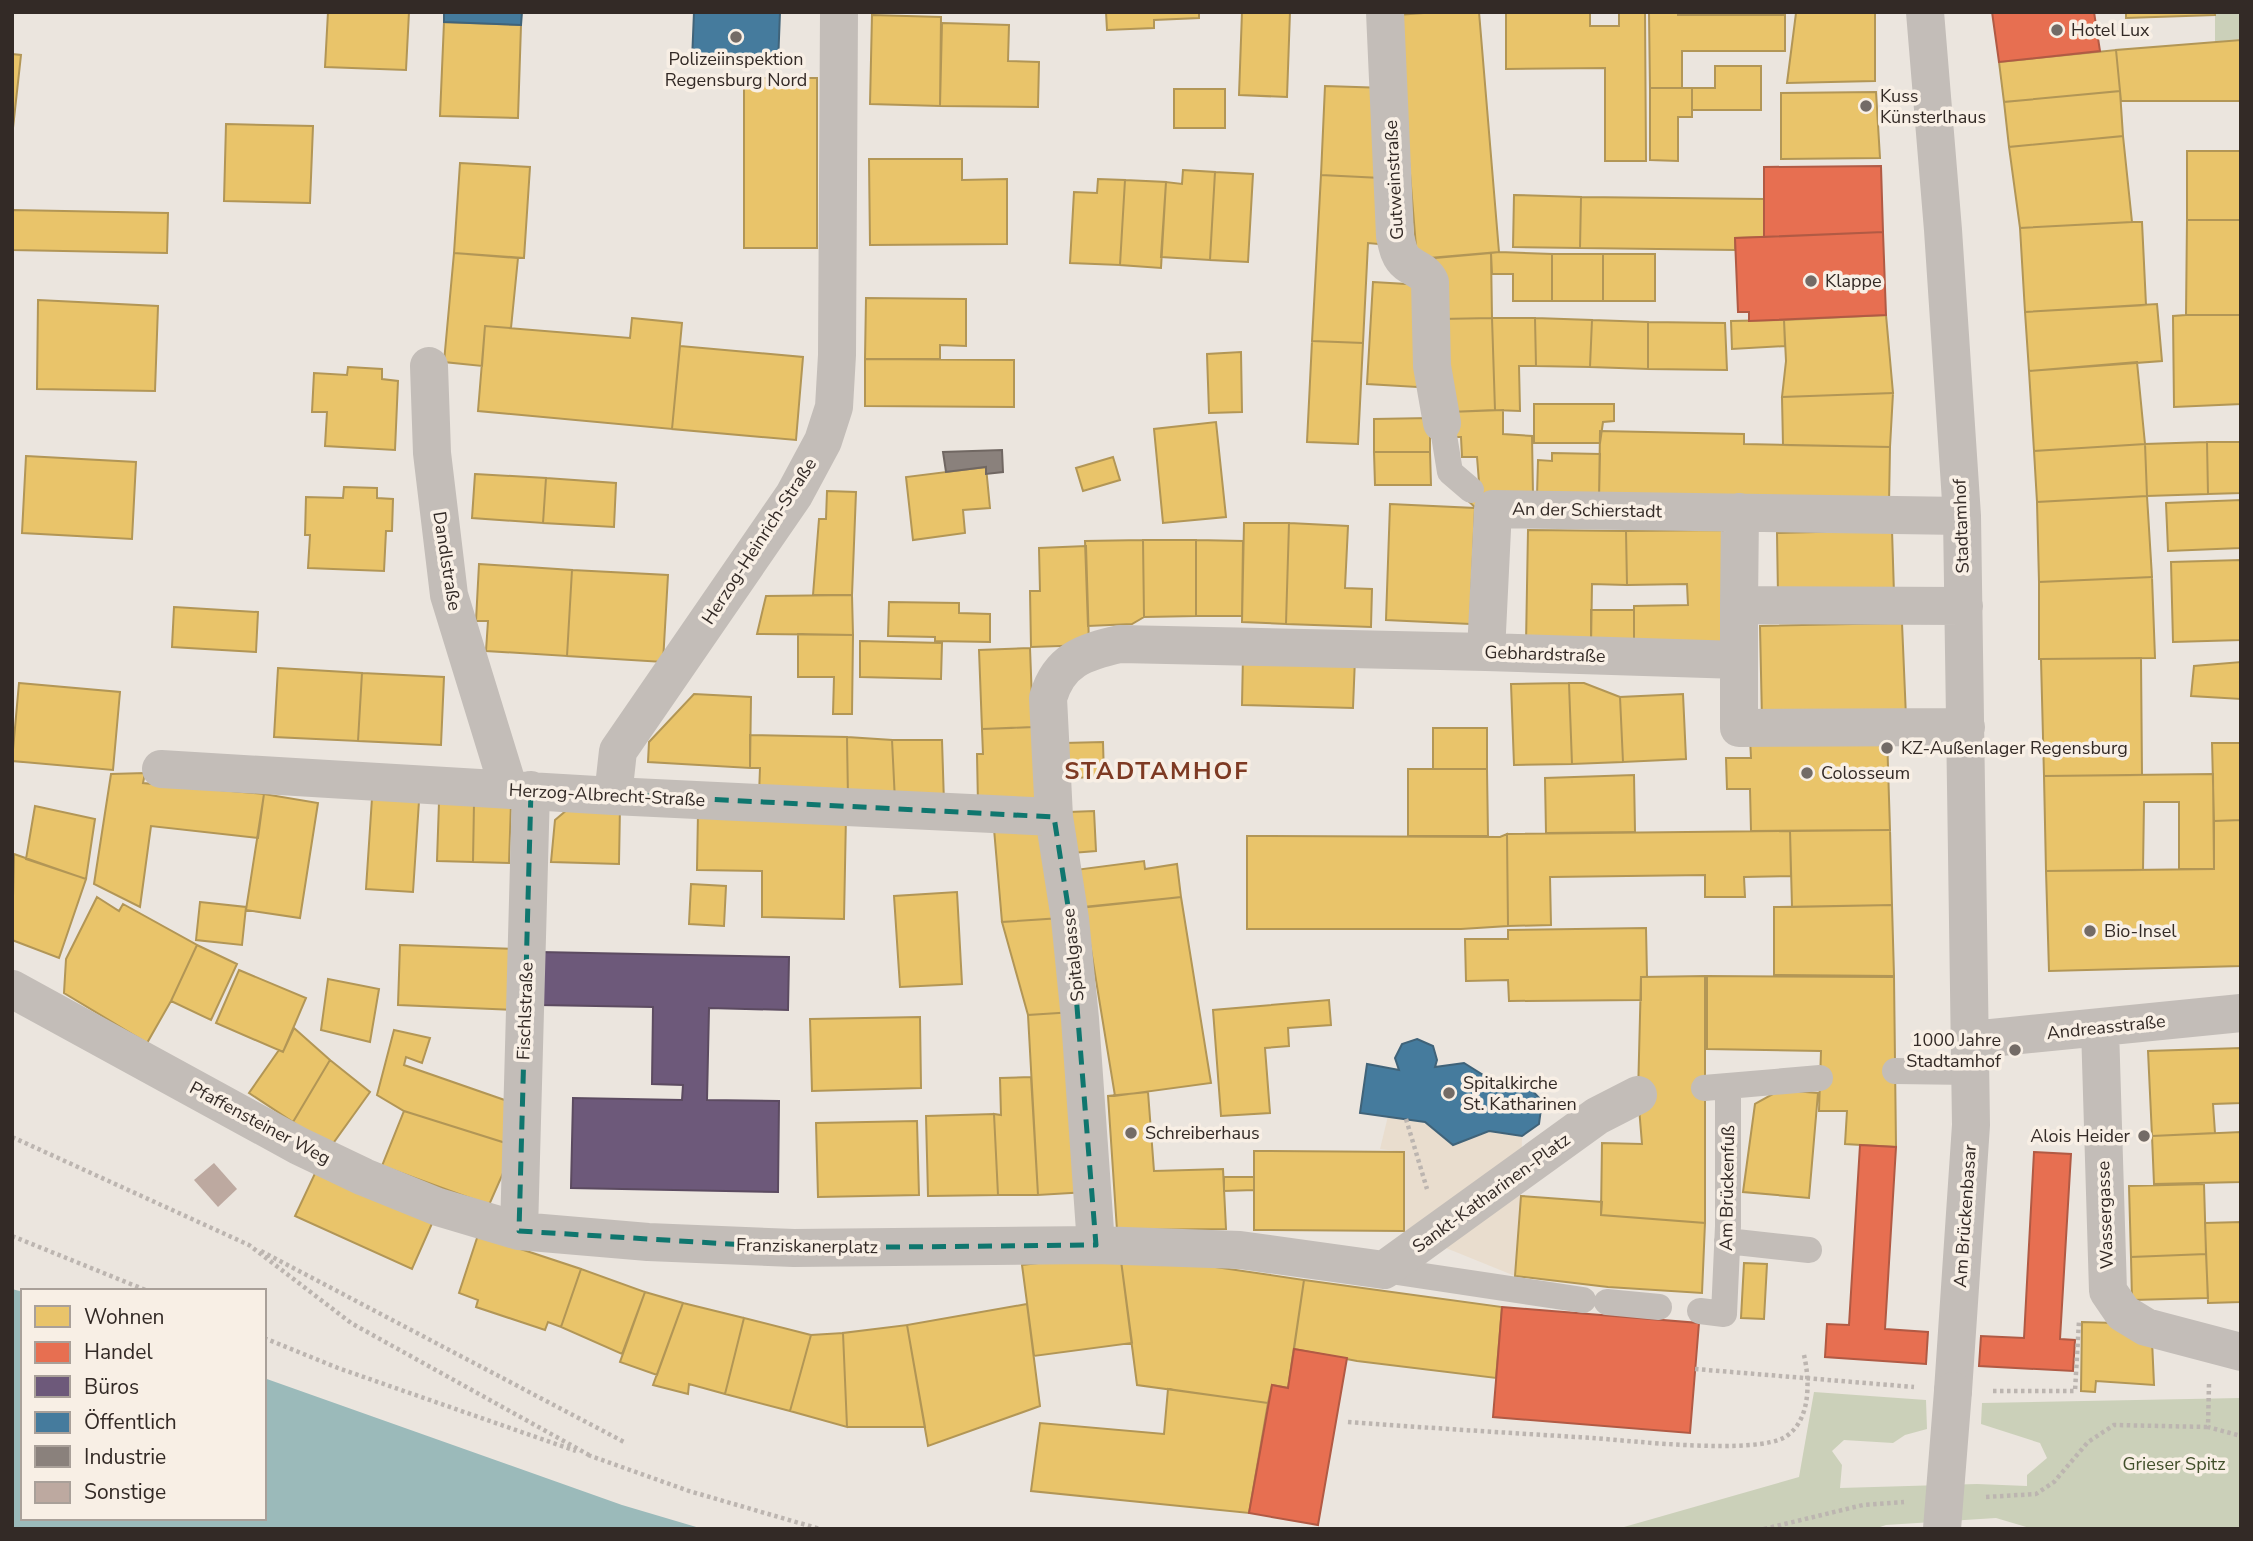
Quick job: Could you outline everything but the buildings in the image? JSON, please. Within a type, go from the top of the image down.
[{"type":"street","name":"Herzog-Heinrich-Straße","points":[[613,796],[618,751],[794,495],[823,441],[834,407],[837,355],[839,12]]},
{"type":"street","name":"Gutweinstraße","points":[[1385,12],[1395,236],[1398,250],[1406,262],[1424,273],[1430,282],[1432,366],[1442,423]]},
{"type":"street","name":"Stadtamhof","points":[[1925,12],[1944,230],[1962,516],[1971,1056]]},
{"type":"street","name":"Dandlstraße","points":[[429,366],[432,453],[449,595],[520,790]]},
{"type":"street","name":"An der Schierstadt","points":[[1486,652],[1484,501],[1740,512],[1962,516]]},
{"type":"street","points":[[1740,512],[1740,728],[1966,727]]},
{"type":"street","points":[[1739,605],[1964,606]]},
{"type":"street","name":"Gebhardstraße","points":[[1063,669],[1078,657],[1119,644],[1739,660]]},
{"type":"street","name":"Spitalgasse","points":[[1063,669],[1053,681],[1048,698],[1054,817],[1070,919],[1096,1245]]},
{"type":"street","name":"Herzog-Albrecht-Straße","points":[[161,769],[613,796],[1054,817]]},
{"type":"street","name":"Fischlstraße","points":[[519,1231],[520,790]]},
{"type":"street","name":"Pfaffensteiner Weg","points":[[12,989],[310,1151],[438,1207],[519,1231]]},
{"type":"street","name":"Andreasstraße","points":[[1971,1056],[2100,1028],[2241,1013]]},
{"type":"street","name":"Wassergasse","points":[[2100,1028],[2108,1291],[2123,1313],[2146,1327],[2225,1348]]},
{"type":"street","name":"Am Brückenbasar","points":[[1942,1529],[1971,1125],[1971,1056]]},
{"type":"street","name":"Sankt-Katharinen-Platz","points":[[1096,1245],[1240,1250],[1384,1270],[1597,1116],[1638,1095]]},
{"type":"street","name":"Franziskanerplatz","points":[[519,1231],[648,1242],[794,1248],[1096,1245]]},
{"type":"lane","name":"Gutweinstraße","points":[[1442,423],[1450,472],[1484,501]]},
{"type":"lane","points":[[1895,1071],[1971,1056]]},
{"type":"lane","name":"Am Brückenfuß","points":[[1712,1312],[1727,1241],[1716,1087],[1820,1079]]},
{"type":"lane","points":[[1727,1241],[1809,1250]]},
{"type":"lane","name":"Sankt-Katharinen-Platz","points":[[1384,1270],[1595,1301],[1659,1307]]},
{"type":"path","points":[[1406,1119],[1439,1230]]},
{"type":"path","points":[[12,1137],[249,1245],[626,1443]]},
{"type":"path","points":[[12,1236],[143,1289]]},
{"type":"path","points":[[249,1245],[351,1324],[589,1455]]},
{"type":"path","points":[[1695,1369],[1953,1391],[2075,1391],[2079,1320]]},
{"type":"path","points":[[266,1339],[338,1368],[689,1491],[820,1529]]},
{"type":"path","points":[[2208,1427],[2225,1348]]},
{"type":"path","points":[[1348,1422],[1701,1445],[1772,1443],[1786,1437],[1801,1423],[1809,1379],[1804,1355]]},
{"type":"path","points":[[1982,1497],[2036,1494],[2054,1482],[2088,1442],[2114,1425],[2208,1427],[2241,1436]]},
{"type":"path","points":[[1764,1529],[1863,1505],[1902,1503]]},
{"type":"highlighted area","points":[[531,790],[1054,817],[1070,919],[1096,1245],[794,1248],[519,1231]]},
{"type":"green space","points":[[2215,12],[2241,12],[2241,40],[2215,42]]},
{"type":"green space","name":"Grieser Spitz","points":[[1814,1392],[1926,1400],[1927,1429],[1905,1435],[1893,1443],[1844,1440],[1832,1451],[1842,1465],[1840,1488],[1977,1484],[2027,1486],[2027,1475],[2047,1458],[2040,1443],[1981,1424],[1982,1403],[2241,1398],[2241,1529],[2033,1529],[1996,1518],[1886,1525],[1874,1529],[1617,1529],[1799,1477]]},
{"type":"shaded area","points":[[1388,1116],[1425,1122],[1453,1145],[1489,1131],[1522,1136],[1515,1276],[1404,1231],[1404,1152],[1380,1149]]},
{"type":"water","points":[[12,1289],[21,1291],[21,1520],[266,1520],[266,1379],[622,1505],[703,1529],[12,1529]]},
{"type":"place","name":"Hotel Lux","points":[[2057,30]]},
{"type":"place","name":"Polizeiinspektion Regensburg Nord","points":[[736,37]]},
{"type":"place","name":"Kuss Künsterlhaus","points":[[1866,106]]},
{"type":"place","name":"Klappe","points":[[1811,281]]},
{"type":"place","name":"KZ-Außenlager Regensburg","points":[[1887,748]]},
{"type":"place","name":"Colosseum","points":[[1807,773]]},
{"type":"place","name":"Bio-Insel","points":[[2090,931]]},
{"type":"place","name":"1000 Jahre Stadtamhof","points":[[2015,1050]]},
{"type":"place","name":"Spitalkirche St. Katharinen","points":[[1449,1093]]},
{"type":"place","name":"Schreiberhaus","points":[[1131,1133]]},
{"type":"place","name":"Alois Heider","points":[[2144,1136]]},
{"type":"district","name":"STADTAMHOF","points":[[1157,771]]}]
